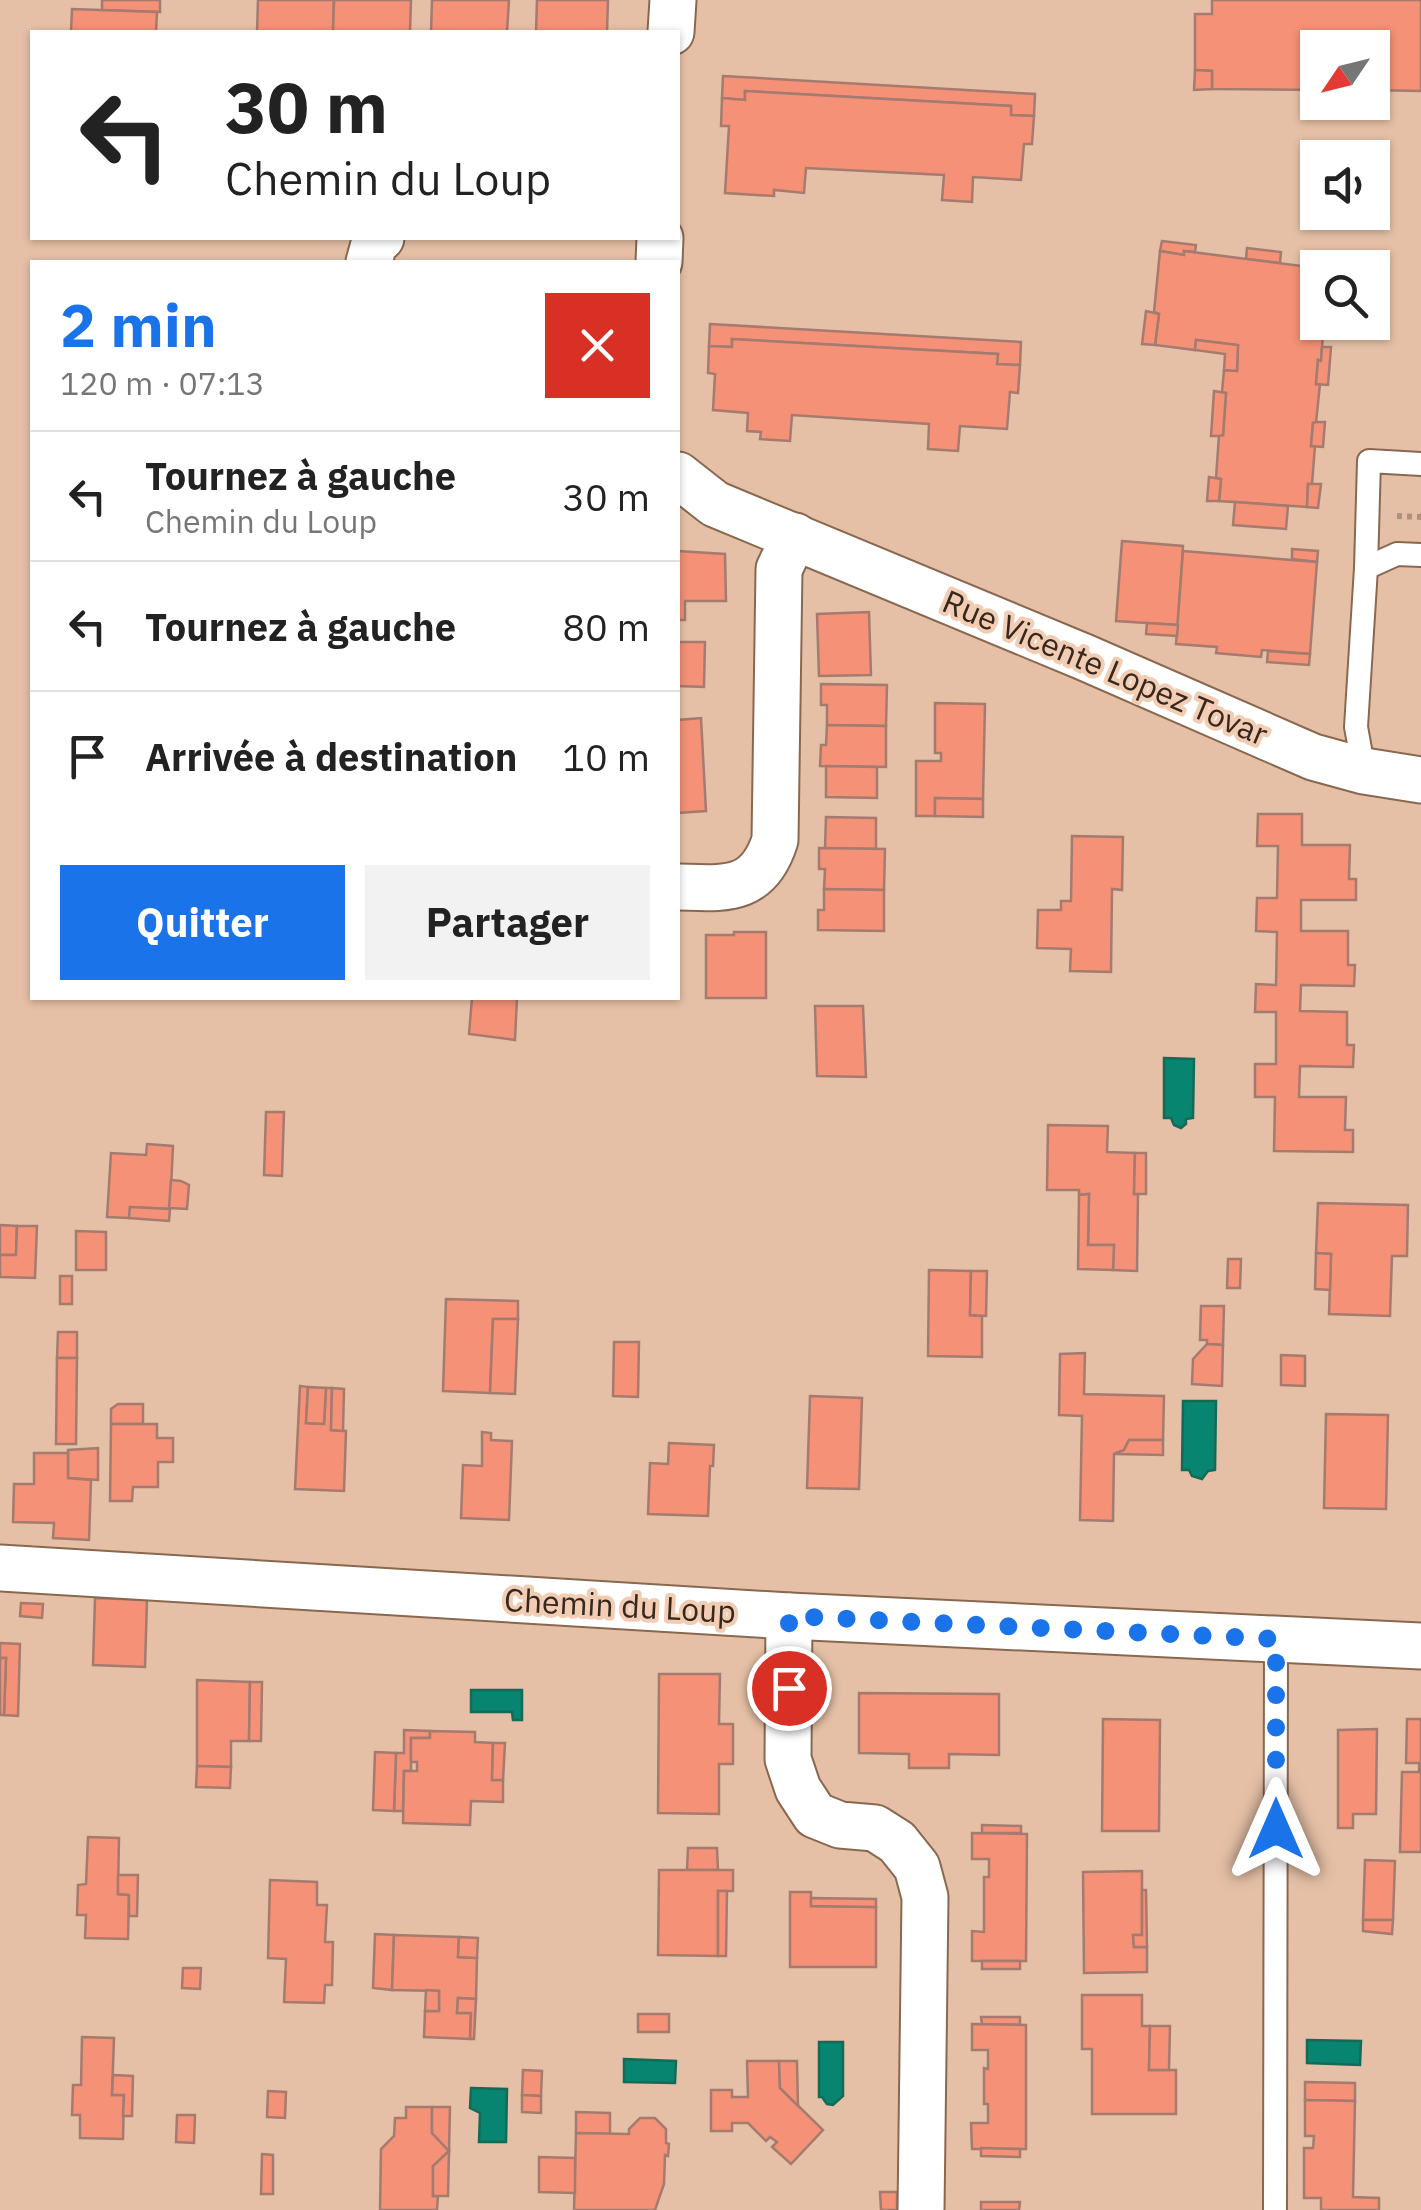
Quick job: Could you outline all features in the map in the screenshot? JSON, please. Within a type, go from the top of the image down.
[{"type":"street","points":[[671,30],[673,0]]},
{"type":"street","name":"Rue Vicente Lopez Tovar","points":[[680,477],[715,504],[1313,757],[1421,780]]},
{"type":"street","points":[[680,887],[730,888],[752,878],[770,859],[775,840],[779,569],[795,536]]},
{"type":"street","name":"Chemin du Loup","points":[[0,1568],[789,1616],[1421,1646]]},
{"type":"street","points":[[789,1616],[788,1760],[798,1789],[816,1815],[840,1824],[875,1828],[898,1842],[917,1868],[925,1897],[921,2210]]},
{"type":"lane","points":[[1364,770],[1356,728],[1369,461],[1421,464]]},
{"type":"lane","points":[[1366,568],[1396,554],[1421,555]]},
{"type":"lane","points":[[1275,2210],[1276,1639]]},
{"type":"water","points":[[1164,1058],[1194,1059],[1193,1118],[1186,1119],[1181,1128],[1171,1118],[1164,1118]]},
{"type":"water","points":[[1183,1401],[1216,1401],[1215,1470],[1208,1471],[1202,1479],[1182,1470]]},
{"type":"water","points":[[471,1690],[522,1690],[522,1720],[513,1720],[512,1712],[471,1712]]},
{"type":"water","points":[[1307,2040],[1361,2041],[1360,2065],[1307,2063]]},
{"type":"water","points":[[819,2042],[843,2042],[843,2096],[833,2105],[819,2097]]},
{"type":"water","points":[[624,2059],[676,2061],[675,2083],[624,2082]]},
{"type":"water","points":[[471,2088],[507,2089],[506,2142],[479,2142],[480,2113],[470,2108]]},
{"type":"building","points":[[102,0],[160,0],[160,12],[102,10]]},
{"type":"building","points":[[258,0],[334,0],[333,30],[257,30]]},
{"type":"building","points":[[334,0],[411,0],[410,30],[333,30]]},
{"type":"building","points":[[432,0],[509,0],[507,30],[431,30]]},
{"type":"building","points":[[537,0],[608,0],[607,30],[536,30]]},
{"type":"building","points":[[1212,0],[1421,0],[1421,91],[1390,90],[1390,30],[1300,30],[1300,90],[1212,89],[1212,71],[1195,70],[1195,14],[1212,14]]},
{"type":"building","points":[[72,9],[157,12],[156,30],[71,30]]},
{"type":"building","points":[[1195,70],[1212,71],[1212,89],[1194,90]]},
{"type":"building","points":[[723,76],[1035,94],[1034,116],[1011,115],[1011,106],[745,91],[745,100],[722,98]]},
{"type":"building","points":[[745,91],[1011,106],[1011,115],[1034,116],[1032,144],[1024,144],[1021,180],[973,177],[972,202],[942,200],[944,175],[806,168],[804,193],[725,193],[729,126],[721,126],[722,98],[745,100]]},
{"type":"building","points":[[1162,241],[1196,245],[1195,252],[1184,251],[1184,255],[1160,251]]},
{"type":"building","points":[[1247,248],[1281,252],[1280,263],[1246,259]]},
{"type":"building","points":[[1160,251],[1300,266],[1300,340],[1323,340],[1307,507],[1219,501],[1221,479],[1216,478],[1219,435],[1223,435],[1224,370],[1237,371],[1238,345],[1196,340],[1195,350],[1155,345],[1159,314],[1154,312]]},
{"type":"building","points":[[1146,311],[1159,314],[1155,345],[1142,344]]},
{"type":"building","points":[[710,324],[1021,342],[1020,365],[997,364],[998,354],[732,339],[732,347],[709,346]]},
{"type":"building","points":[[732,339],[998,354],[997,364],[1020,365],[1018,393],[1010,392],[1007,429],[960,426],[958,451],[928,449],[929,424],[792,415],[790,441],[760,439],[761,432],[747,431],[748,413],[713,410],[715,374],[708,373],[709,346],[732,347]]},
{"type":"building","points":[[1196,340],[1238,345],[1237,371],[1224,370],[1225,354],[1195,350]]},
{"type":"building","points":[[1322,347],[1331,347],[1328,385],[1316,384]]},
{"type":"building","points":[[1214,391],[1226,393],[1223,435],[1219,436],[1211,436]]},
{"type":"building","points":[[1325,422],[1323,447],[1311,446],[1313,423]]},
{"type":"building","points":[[1209,477],[1221,479],[1219,501],[1207,501]]},
{"type":"building","points":[[1308,484],[1321,484],[1318,508],[1307,507]]},
{"type":"building","points":[[1235,502],[1288,506],[1286,529],[1233,525]]},
{"type":"building","points":[[1122,541],[1183,546],[1178,625],[1116,621]]},
{"type":"building","points":[[1292,549],[1318,551],[1317,562],[1292,559]]},
{"type":"building","points":[[680,551],[725,554],[726,601],[685,601],[685,620],[680,620]]},
{"type":"building","points":[[1183,551],[1317,562],[1310,654],[1262,650],[1261,657],[1216,653],[1217,647],[1176,644]]},
{"type":"building","points":[[869,612],[871,675],[819,676],[817,614]]},
{"type":"building","points":[[1147,623],[1178,625],[1177,636],[1146,634]]},
{"type":"building","points":[[680,642],[705,642],[704,687],[680,686]]},
{"type":"building","points":[[1268,651],[1310,654],[1309,665],[1267,662]]},
{"type":"building","points":[[821,684],[887,685],[886,726],[827,725],[827,705],[821,705]]},
{"type":"building","points":[[935,703],[985,704],[983,799],[935,798],[935,816],[916,816],[916,761],[941,761],[941,753],[935,753]]},
{"type":"building","points":[[701,718],[706,811],[680,813],[680,720]]},
{"type":"building","points":[[827,725],[886,726],[886,767],[820,766]]},
{"type":"building","points":[[826,766],[877,767],[877,798],[826,797]]},
{"type":"building","points":[[935,798],[983,799],[983,817],[935,816]]},
{"type":"building","points":[[1258,814],[1302,814],[1302,845],[1350,845],[1349,879],[1356,879],[1356,900],[1301,900],[1301,931],[1348,931],[1348,965],[1355,965],[1354,986],[1301,985],[1300,1011],[1347,1012],[1347,1045],[1354,1045],[1353,1067],[1300,1066],[1299,1097],[1346,1097],[1345,1130],[1353,1130],[1353,1152],[1274,1151],[1275,1097],[1255,1097],[1255,1064],[1276,1064],[1276,1012],[1255,1012],[1256,984],[1276,985],[1277,932],[1256,931],[1257,898],[1277,898],[1278,846],[1257,846]]},
{"type":"building","points":[[826,817],[876,818],[876,849],[825,848]]},
{"type":"building","points":[[1072,836],[1123,837],[1122,890],[1112,889],[1111,972],[1070,971],[1071,949],[1037,948],[1038,910],[1061,910],[1061,901],[1071,901]]},
{"type":"building","points":[[819,848],[885,849],[884,890],[824,889],[825,869],[819,869]]},
{"type":"building","points":[[824,889],[884,890],[884,931],[818,930],[818,910],[824,910]]},
{"type":"building","points":[[766,932],[766,998],[706,998],[706,935]]},
{"type":"building","points":[[472,1000],[517,1000],[515,1040],[469,1034]]},
{"type":"building","points":[[815,1006],[863,1006],[866,1077],[817,1076]]},
{"type":"building","points":[[266,1112],[284,1112],[282,1176],[264,1175]]},
{"type":"building","points":[[1048,1125],[1108,1126],[1107,1152],[1135,1153],[1137,1271],[1113,1270],[1114,1245],[1088,1245],[1089,1194],[1079,1195],[1079,1190],[1047,1190]]},
{"type":"building","points":[[147,1144],[173,1146],[170,1209],[130,1207],[129,1218],[107,1217],[111,1153],[146,1155]]},
{"type":"building","points":[[1135,1153],[1146,1153],[1146,1194],[1134,1194]]},
{"type":"building","points":[[171,1180],[189,1185],[187,1209],[169,1208]]},
{"type":"building","points":[[1089,1194],[1088,1245],[1114,1245],[1113,1270],[1078,1269],[1079,1195]]},
{"type":"building","points":[[1318,1203],[1408,1205],[1407,1256],[1392,1256],[1390,1316],[1329,1314],[1331,1254],[1316,1253]]},
{"type":"building","points":[[130,1207],[170,1209],[169,1221],[129,1218]]},
{"type":"building","points":[[0,1225],[17,1226],[16,1255],[0,1255]]},
{"type":"building","points":[[17,1226],[37,1226],[35,1278],[0,1277],[0,1255],[16,1255]]},
{"type":"building","points":[[76,1231],[106,1232],[106,1270],[76,1270]]},
{"type":"building","points":[[1316,1253],[1331,1254],[1330,1290],[1315,1289]]},
{"type":"building","points":[[1228,1259],[1241,1259],[1240,1288],[1227,1288]]},
{"type":"building","points":[[929,1270],[971,1271],[970,1315],[982,1316],[982,1357],[928,1356]]},
{"type":"building","points":[[971,1271],[987,1271],[986,1316],[970,1315]]},
{"type":"building","points":[[60,1276],[72,1276],[72,1304],[60,1304]]},
{"type":"building","points":[[446,1299],[518,1301],[518,1319],[493,1319],[490,1393],[443,1391]]},
{"type":"building","points":[[1201,1306],[1224,1306],[1223,1345],[1200,1340]]},
{"type":"building","points":[[493,1319],[518,1319],[515,1394],[490,1393]]},
{"type":"building","points":[[58,1332],[77,1332],[77,1358],[57,1358]]},
{"type":"building","points":[[614,1342],[639,1342],[638,1397],[613,1396]]},
{"type":"building","points":[[1207,1344],[1223,1345],[1222,1386],[1192,1384],[1193,1359]]},
{"type":"building","points":[[1085,1353],[1084,1394],[1164,1396],[1163,1440],[1129,1440],[1124,1450],[1114,1454],[1113,1521],[1080,1520],[1082,1416],[1059,1415],[1060,1354]]},
{"type":"building","points":[[1281,1355],[1305,1356],[1305,1386],[1281,1385]]},
{"type":"building","points":[[57,1358],[77,1358],[76,1444],[56,1444]]},
{"type":"building","points":[[300,1386],[308,1387],[306,1423],[324,1424],[326,1388],[332,1388],[331,1430],[346,1431],[344,1491],[295,1489]]},
{"type":"building","points":[[308,1387],[326,1388],[324,1424],[306,1423]]},
{"type":"building","points":[[332,1388],[344,1389],[343,1431],[331,1430]]},
{"type":"building","points":[[810,1396],[862,1398],[859,1489],[807,1488]]},
{"type":"building","points":[[118,1404],[143,1404],[143,1424],[111,1424],[111,1409]]},
{"type":"building","points":[[1326,1414],[1388,1415],[1386,1509],[1324,1508]]},
{"type":"building","points":[[111,1424],[157,1424],[157,1438],[173,1438],[173,1462],[158,1462],[158,1487],[133,1487],[132,1501],[110,1501]]},
{"type":"building","points":[[482,1432],[491,1433],[491,1440],[512,1441],[509,1520],[461,1518],[463,1465],[482,1466]]},
{"type":"building","points":[[1129,1440],[1163,1440],[1163,1455],[1114,1454],[1124,1450]]},
{"type":"building","points":[[669,1443],[714,1445],[708,1516],[648,1514],[650,1463],[668,1464]]},
{"type":"building","points":[[98,1448],[98,1480],[68,1478],[68,1450]]},
{"type":"building","points":[[34,1453],[68,1453],[68,1478],[91,1480],[89,1540],[53,1538],[54,1523],[13,1522],[14,1484],[34,1484]]},
{"type":"building","points":[[95,1598],[147,1600],[145,1667],[93,1665]]},
{"type":"building","points":[[21,1603],[43,1604],[42,1618],[20,1616]]},
{"type":"building","points":[[0,1643],[20,1644],[18,1716],[4,1715],[6,1658],[0,1658]]},
{"type":"building","points":[[0,1658],[6,1658],[4,1715],[0,1715]]},
{"type":"building","points":[[659,1674],[720,1674],[719,1724],[733,1724],[733,1764],[719,1764],[719,1814],[658,1813]]},
{"type":"building","points":[[197,1680],[250,1682],[249,1741],[231,1741],[231,1767],[197,1766]]},
{"type":"building","points":[[250,1682],[262,1682],[261,1741],[249,1741]]},
{"type":"building","points":[[859,1693],[999,1694],[999,1755],[949,1754],[949,1768],[909,1768],[909,1754],[859,1753]]},
{"type":"building","points":[[1103,1719],[1160,1720],[1159,1831],[1102,1831]]},
{"type":"building","points":[[1407,1719],[1421,1719],[1421,1852],[1400,1852],[1402,1772],[1419,1772],[1419,1763],[1406,1763]]},
{"type":"building","points":[[1377,1729],[1376,1814],[1353,1814],[1353,1828],[1338,1828],[1338,1730]]},
{"type":"building","points":[[404,1730],[430,1731],[430,1738],[411,1738],[411,1771],[404,1771],[403,1811],[394,1811],[396,1753],[404,1753]]},
{"type":"building","points":[[430,1731],[475,1732],[475,1742],[493,1743],[492,1780],[503,1780],[503,1802],[471,1801],[470,1825],[403,1823],[404,1771],[417,1771],[417,1762],[411,1762],[411,1738],[430,1738]]},
{"type":"building","points":[[493,1743],[505,1743],[503,1780],[492,1780]]},
{"type":"building","points":[[375,1752],[396,1753],[394,1811],[373,1810]]},
{"type":"building","points":[[197,1766],[231,1767],[230,1788],[196,1787]]},
{"type":"building","points":[[982,1825],[1021,1826],[1021,1833],[982,1833]]},
{"type":"building","points":[[972,1833],[1027,1834],[1026,1961],[972,1961],[972,1931],[984,1932],[984,1877],[989,1877],[989,1859],[972,1859]]},
{"type":"building","points":[[88,1837],[119,1838],[118,1894],[129,1895],[128,1939],[85,1938],[86,1915],[77,1915],[78,1885],[86,1884]]},
{"type":"building","points":[[688,1848],[717,1848],[718,1870],[687,1870]]},
{"type":"building","points":[[1365,1860],[1395,1861],[1393,1920],[1363,1920]]},
{"type":"building","points":[[659,1870],[733,1870],[733,1891],[718,1891],[718,1956],[658,1955]]},
{"type":"building","points":[[1142,1871],[1142,1935],[1133,1935],[1134,1947],[1147,1947],[1147,1972],[1084,1973],[1083,1872]]},
{"type":"building","points":[[118,1875],[138,1875],[137,1916],[129,1916],[129,1895],[118,1894]]},
{"type":"building","points":[[270,1880],[317,1882],[317,1905],[327,1905],[325,1942],[333,1942],[332,1985],[325,1985],[324,2003],[284,2002],[286,1959],[268,1958]]},
{"type":"building","points":[[1142,1890],[1146,1890],[1147,1947],[1134,1947],[1133,1935],[1142,1935]]},
{"type":"building","points":[[718,1891],[727,1891],[726,1956],[718,1956]]},
{"type":"building","points":[[790,1892],[811,1892],[811,1906],[876,1907],[876,1967],[790,1967]]},
{"type":"building","points":[[811,1898],[876,1899],[876,1907],[811,1906]]},
{"type":"building","points":[[1363,1920],[1393,1920],[1392,1934],[1363,1931]]},
{"type":"building","points":[[375,1934],[394,1935],[392,1990],[373,1988]]},
{"type":"building","points":[[394,1935],[459,1937],[458,1957],[477,1958],[476,1999],[458,1998],[457,2013],[471,2013],[470,2039],[424,2037],[425,2011],[439,2011],[439,1991],[392,1990]]},
{"type":"building","points":[[459,1937],[478,1938],[477,1958],[458,1957]]},
{"type":"building","points":[[982,1961],[1020,1961],[1020,1969],[982,1969]]},
{"type":"building","points":[[183,1968],[201,1968],[200,1989],[182,1988]]},
{"type":"building","points":[[426,1990],[439,1991],[439,2011],[425,2011]]},
{"type":"building","points":[[1082,1995],[1142,1995],[1142,2026],[1150,2026],[1149,2070],[1176,2070],[1176,2114],[1092,2114],[1092,2049],[1082,2049]]},
{"type":"building","points":[[458,1998],[476,1999],[474,2039],[470,2039],[471,2013],[457,2013]]},
{"type":"building","points":[[638,2014],[669,2014],[669,2032],[638,2032]]},
{"type":"building","points":[[981,2017],[1020,2017],[1020,2025],[982,2024]]},
{"type":"building","points":[[972,2024],[1026,2025],[1026,2149],[972,2149],[971,2123],[988,2123],[984,2068],[988,2069],[988,2050],[972,2050]]},
{"type":"building","points":[[1150,2026],[1170,2026],[1169,2070],[1149,2070]]},
{"type":"building","points":[[82,2037],[114,2038],[112,2095],[124,2095],[123,2139],[80,2138],[80,2115],[72,2115],[73,2085],[81,2085]]},
{"type":"building","points":[[747,2061],[779,2061],[780,2088],[823,2130],[791,2164],[772,2147],[777,2142],[770,2137],[766,2141],[748,2123],[732,2123],[732,2131],[711,2131],[711,2090],[732,2090],[732,2097],[748,2097]]},
{"type":"building","points":[[779,2061],[797,2061],[798,2106],[780,2088]]},
{"type":"building","points":[[523,2070],[542,2071],[541,2096],[522,2095]]},
{"type":"building","points":[[113,2075],[133,2076],[132,2116],[123,2116],[124,2095],[112,2095]]},
{"type":"building","points":[[1305,2082],[1355,2083],[1355,2101],[1305,2100]]},
{"type":"building","points":[[268,2091],[286,2092],[285,2118],[267,2117]]},
{"type":"building","points":[[522,2095],[541,2096],[541,2113],[522,2112]]},
{"type":"building","points":[[1305,2100],[1355,2101],[1353,2197],[1379,2198],[1379,2210],[1321,2210],[1321,2198],[1304,2198],[1304,2148],[1313,2148],[1314,2136],[1305,2136]]},
{"type":"building","points":[[406,2107],[432,2107],[432,2133],[449,2151],[433,2166],[437,2210],[380,2210],[381,2149],[394,2136],[395,2118],[406,2118]]},
{"type":"building","points":[[432,2107],[450,2107],[449,2151],[432,2133]]},
{"type":"building","points":[[576,2112],[610,2113],[610,2134],[576,2133]]},
{"type":"building","points":[[177,2115],[195,2115],[194,2143],[176,2142]]},
{"type":"building","points":[[640,2118],[655,2118],[666,2129],[669,2144],[664,2184],[655,2210],[574,2210],[576,2133],[629,2134]]},
{"type":"building","points":[[981,2148],[1020,2149],[1020,2157],[981,2156]]},
{"type":"building","points":[[449,2151],[448,2196],[433,2196],[433,2166]]},
{"type":"building","points":[[262,2154],[273,2155],[273,2194],[261,2194]]},
{"type":"building","points":[[539,2157],[575,2158],[575,2193],[539,2192]]},
{"type":"building","points":[[880,2192],[897,2192],[897,2210],[881,2210]]},
{"type":"building","points":[[981,2202],[1020,2202],[1019,2210],[981,2210]]},
{"type":"route","points":[[789,1688],[789,1616],[1276,1639],[1276,1829]]}]
